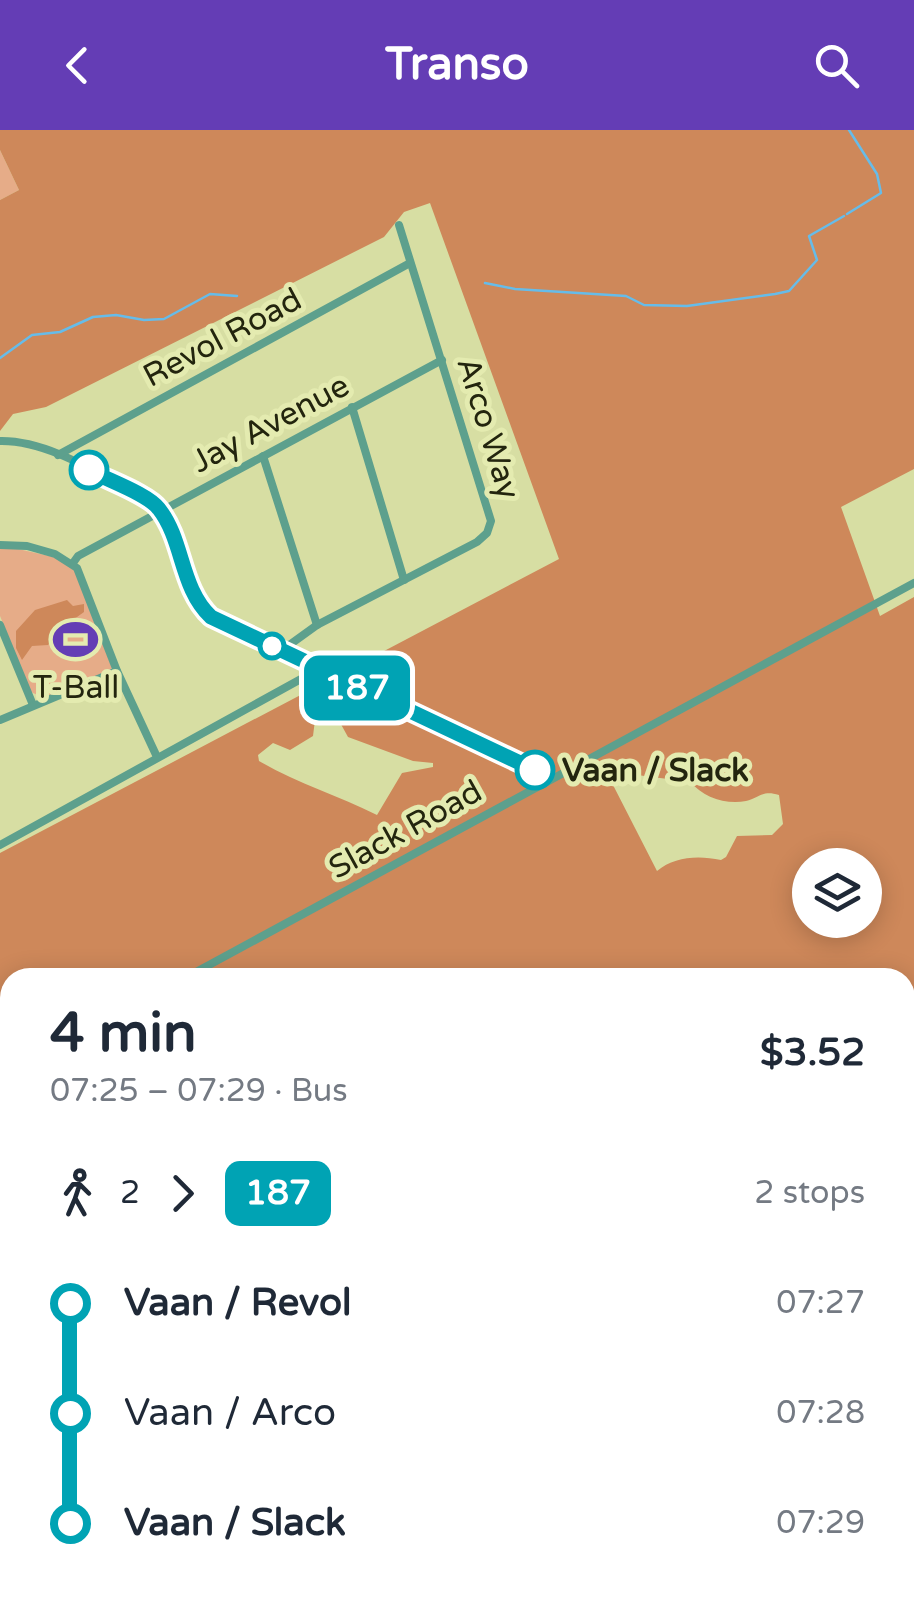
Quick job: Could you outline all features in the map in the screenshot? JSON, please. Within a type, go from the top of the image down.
[{"type":"street","name":"Arco Way","points":[[281,650],[318,625],[477,542],[487,533],[492,520],[399,224]]},
{"type":"street","name":"Revol Road","points":[[58,454],[410,263]]},
{"type":"street","name":"Jay Avenue","points":[[73,562],[161,510],[442,360]]},
{"type":"street","points":[[352,407],[404,580]]},
{"type":"street","points":[[0,441],[58,454],[152,502],[161,510],[201,608],[211,617],[551,777]]},
{"type":"street","points":[[264,456],[318,625]]},
{"type":"street","points":[[0,545],[27,546],[73,562],[157,758]]},
{"type":"street","name":"Slack Road","points":[[204,968],[914,584]]},
{"type":"street","points":[[0,625],[33,705]]},
{"type":"street","points":[[0,845],[310,674],[314,668]]},
{"type":"street","points":[[0,720],[118,670]]},
{"type":"shaded area","points":[[0,130],[914,130],[914,469],[841,507],[880,616],[914,597],[914,968],[0,968],[0,853],[559,559],[430,203],[404,212],[384,237],[46,407],[13,414],[0,431],[0,200],[19,190],[0,150]],"holes":[[[332,708],[348,737],[413,761],[433,763],[433,767],[402,773],[377,815],[259,761],[258,755],[273,743],[290,750],[313,736],[315,720],[329,722],[326,710]],[[637,775],[691,782],[708,796],[723,801],[779,795],[783,824],[772,835],[737,836],[721,860],[686,858],[657,871],[613,785]]]},
{"type":"shaded area","points":[[0,150],[19,190],[0,200]]},
{"type":"shaded area","points":[[9,547],[54,557],[75,570],[110,671],[44,698],[31,692],[0,616],[0,549]]},
{"type":"shaded area","points":[[67,600],[73,606],[84,604],[84,612],[63,627],[48,645],[32,646],[22,660],[16,648],[16,631],[35,610]]},
{"type":"waterway","points":[[847,214],[881,193],[877,174],[849,130]]},
{"type":"waterway","points":[[485,283],[515,289],[626,296],[644,305],[687,306],[775,294],[789,291],[817,260],[809,236],[844,216]]},
{"type":"waterway","points":[[0,358],[32,335],[60,332],[93,317],[164,319],[210,294],[237,296]]},
{"type":"bus line","name":"187","points":[[89,470],[161,510],[186,576],[201,608],[211,617],[535,770]]},
{"type":"place","name":"T-Ball","points":[[76,639]]},
{"type":"place","name":"Vaan / Slack","points":[[535,770]]}]
